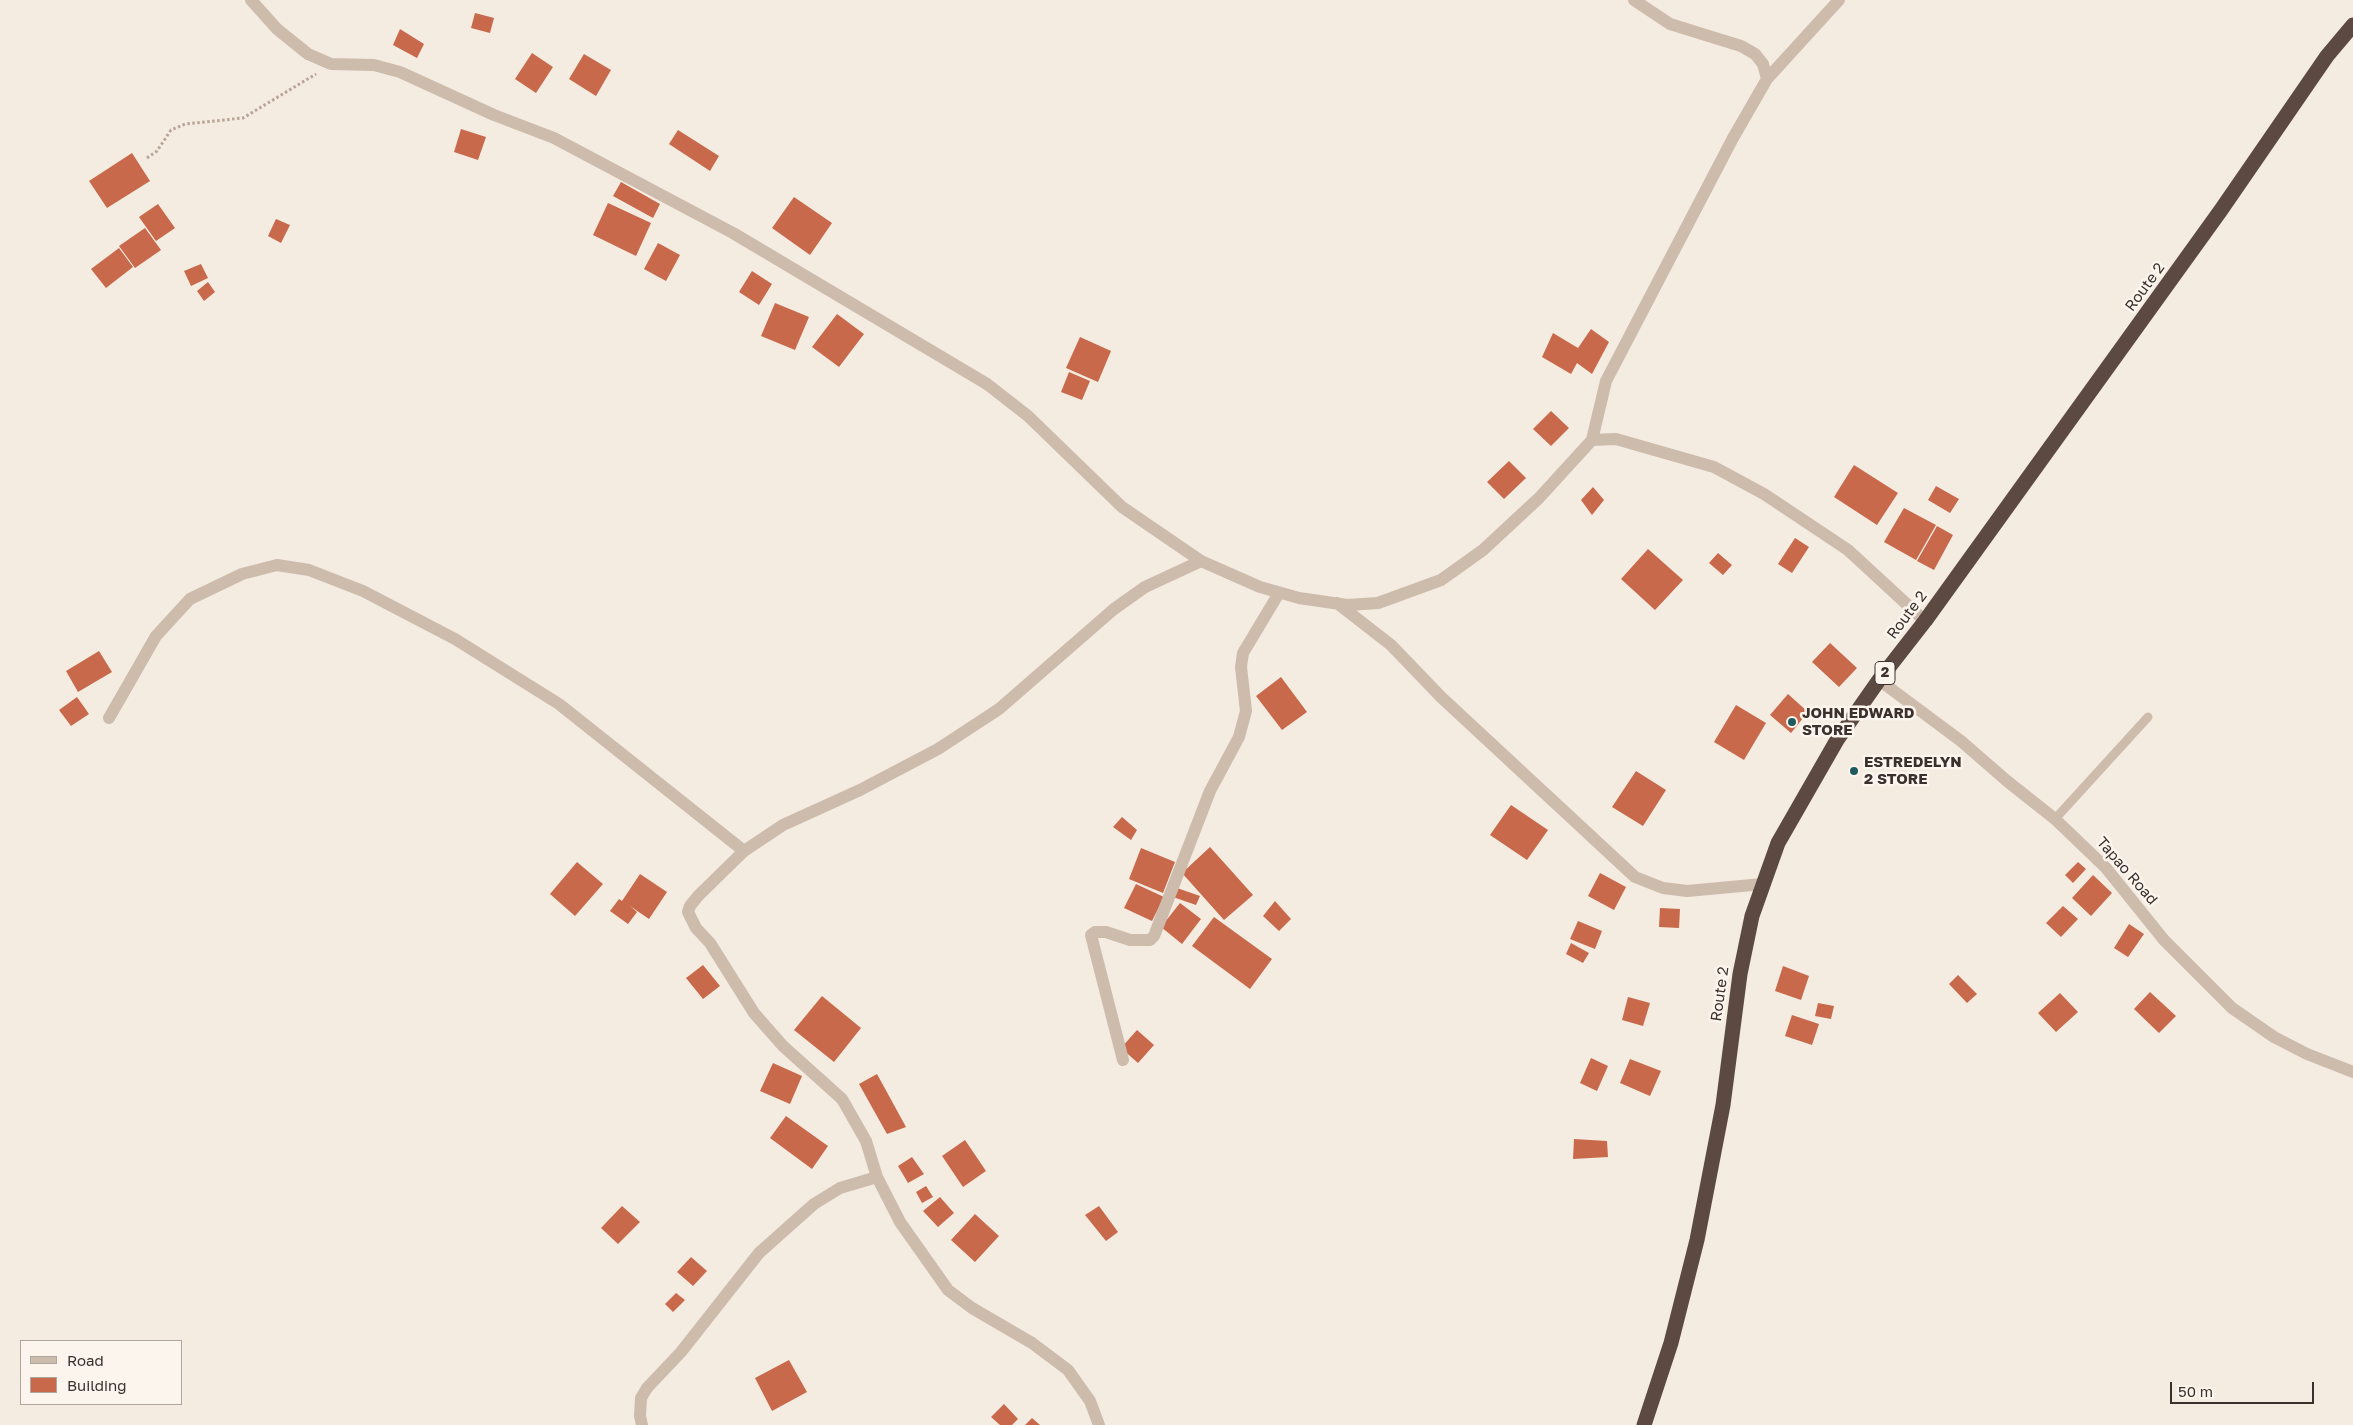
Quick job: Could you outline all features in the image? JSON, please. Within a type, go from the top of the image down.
[{"type":"highway","name":"Route 2","points":[[1644,1425],[1671,1343],[1697,1240],[1722,1105],[1740,974],[1752,916],[1778,843],[1809,785],[1837,740],[1879,680],[1925,621],[2222,210],[2327,56],[2353,25]]},
{"type":"street","points":[[251,0],[277,29],[308,54],[331,64],[374,66],[400,72],[494,115],[554,138],[733,232],[987,384],[1028,416],[1122,507],[1201,561],[1260,588],[1336,603],[1378,603],[1417,590],[1456,571],[1539,498],[1592,440],[1606,381],[1728,147],[1767,79],[1839,0]]},
{"type":"street","points":[[1634,0],[1670,24],[1741,46],[1755,54],[1763,64],[1767,79]]},
{"type":"street","points":[[1592,440],[1616,439],[1714,467],[1764,494],[1848,550],[1925,621]]},
{"type":"street","points":[[1099,1425],[1090,1401],[1068,1370],[1032,1343],[999,1325],[948,1290],[900,1222],[877,1177],[866,1140],[842,1100],[783,1046],[754,1013],[710,943],[689,917],[690,906],[718,874],[744,851],[783,825],[860,790],[938,749],[999,709],[1114,609],[1144,586],[1201,561]]},
{"type":"street","points":[[109,718],[156,636],[190,599],[242,574],[277,565],[309,570],[363,591],[455,639],[558,704],[744,851]]},
{"type":"street","points":[[1123,1060],[1091,935],[1096,932],[1106,932],[1130,940],[1150,940],[1154,936],[1210,791],[1238,737],[1246,711],[1241,668],[1243,653],[1279,593]]},
{"type":"street","points":[[1336,603],[1391,645],[1448,704],[1635,877],[1663,888],[1687,890],[1763,884]]},
{"type":"street","name":"Tapao Road","points":[[1879,680],[1962,741],[2007,781],[2055,819],[2106,868],[2164,940],[2232,1008],[2274,1037],[2307,1054],[2353,1072]]},
{"type":"street","points":[[642,1425],[640,1416],[641,1398],[647,1388],[681,1352],[759,1253],[814,1204],[840,1188],[877,1177]]},
{"type":"lane","points":[[2055,819],[2148,717]]},
{"type":"path","points":[[147,158],[157,151],[171,130],[185,124],[243,118],[297,87],[331,64]]},
{"type":"building","points":[[475,13],[494,18],[490,33],[471,28]]},
{"type":"building","points":[[400,29],[424,44],[417,58],[393,45]]},
{"type":"building","points":[[532,53],[553,67],[536,93],[515,79]]},
{"type":"building","points":[[584,54],[611,70],[596,96],[569,79]]},
{"type":"building","points":[[461,129],[486,137],[478,160],[454,152]]},
{"type":"building","points":[[678,130],[719,156],[710,171],[669,144]]},
{"type":"building","points":[[132,153],[150,181],[107,208],[89,181]]},
{"type":"building","points":[[621,182],[660,204],[653,218],[613,196]]},
{"type":"building","points":[[794,197],[832,223],[810,255],[772,228]]},
{"type":"building","points":[[608,203],[651,223],[636,256],[593,235]]},
{"type":"building","points":[[158,204],[175,228],[156,241],[139,217]]},
{"type":"building","points":[[276,219],[290,225],[281,243],[268,236]]},
{"type":"building","points":[[145,228],[161,250],[135,268],[119,246]]},
{"type":"building","points":[[658,243],[680,255],[666,281],[644,269]]},
{"type":"building","points":[[119,248],[133,267],[106,288],[91,269]]},
{"type":"building","points":[[201,264],[208,278],[191,286],[184,271]]},
{"type":"building","points":[[752,271],[772,284],[759,305],[739,292]]},
{"type":"building","points":[[208,282],[215,292],[204,301],[197,291]]},
{"type":"building","points":[[775,303],[809,317],[795,350],[761,336]]},
{"type":"building","points":[[837,314],[864,334],[839,367],[812,347]]},
{"type":"building","points":[[1591,329],[1609,342],[1592,374],[1577,363],[1571,374],[1542,357],[1553,333],[1578,348]]},
{"type":"building","points":[[1080,337],[1111,351],[1098,382],[1066,368]]},
{"type":"building","points":[[1069,372],[1090,381],[1082,400],[1061,392]]},
{"type":"building","points":[[1551,411],[1569,428],[1551,446],[1533,429]]},
{"type":"building","points":[[1509,461],[1526,478],[1504,499],[1487,482]]},
{"type":"building","points":[[1854,465],[1898,493],[1877,525],[1834,497]]},
{"type":"building","points":[[1936,486],[1959,499],[1950,513],[1928,500]]},
{"type":"building","points":[[1593,487],[1604,500],[1592,515],[1581,500]]},
{"type":"building","points":[[1904,508],[1936,525],[1916,560],[1884,542]]},
{"type":"building","points":[[1937,526],[1953,535],[1934,570],[1917,561]]},
{"type":"building","points":[[1795,538],[1809,547],[1792,573],[1778,564]]},
{"type":"building","points":[[1648,549],[1683,580],[1655,610],[1621,579]]},
{"type":"building","points":[[1718,553],[1732,565],[1723,575],[1709,563]]},
{"type":"building","points":[[1830,643],[1857,668],[1839,687],[1812,662]]},
{"type":"building","points":[[99,651],[112,672],[78,692],[66,671]]},
{"type":"building","points":[[1281,677],[1307,712],[1282,730],[1256,696]]},
{"type":"building","points":[[1788,694],[1808,712],[1791,733],[1770,715]]},
{"type":"building","points":[[77,697],[89,714],[71,726],[59,710]]},
{"type":"building","points":[[1736,705],[1766,723],[1744,760],[1714,742]]},
{"type":"building","points":[[1636,771],[1666,790],[1643,826],[1612,807]]},
{"type":"building","points":[[1511,805],[1548,830],[1527,860],[1490,835]]},
{"type":"building","points":[[1122,817],[1137,830],[1131,840],[1113,827]]},
{"type":"building","points":[[1210,847],[1253,895],[1224,920],[1182,873]]},
{"type":"building","points":[[1141,848],[1175,862],[1163,893],[1129,879]]},
{"type":"building","points":[[577,862],[603,884],[575,916],[550,894]]},
{"type":"building","points":[[2078,862],[2086,869],[2073,883],[2065,875]]},
{"type":"building","points":[[1600,873],[1626,887],[1614,910],[1588,896]]},
{"type":"building","points":[[640,874],[667,892],[649,919],[630,906],[637,912],[628,924],[610,911],[619,899],[622,901]]},
{"type":"building","points":[[2093,875],[2112,893],[2091,916],[2072,898]]},
{"type":"building","points":[[1136,884],[1164,897],[1152,921],[1124,908]]},
{"type":"building","points":[[1177,888],[1200,896],[1196,905],[1173,897]]},
{"type":"building","points":[[1275,901],[1291,919],[1279,931],[1263,916]]},
{"type":"building","points":[[1180,903],[1201,919],[1182,944],[1161,927]]},
{"type":"building","points":[[2063,906],[2078,919],[2061,937],[2046,923]]},
{"type":"building","points":[[1660,908],[1680,909],[1679,928],[1659,927]]},
{"type":"building","points":[[1214,917],[1272,959],[1250,989],[1192,946]]},
{"type":"building","points":[[1578,921],[1602,931],[1595,949],[1570,939]]},
{"type":"building","points":[[2129,924],[2144,934],[2128,957],[2114,948]]},
{"type":"building","points":[[1571,943],[1589,953],[1583,963],[1566,954]]},
{"type":"building","points":[[703,965],[720,986],[703,999],[686,978]]},
{"type":"building","points":[[1783,966],[1809,976],[1801,1000],[1775,991]]},
{"type":"building","points":[[1958,975],[1977,994],[1967,1003],[1949,984]]},
{"type":"building","points":[[2150,992],[2176,1016],[2159,1033],[2134,1009]]},
{"type":"building","points":[[2060,993],[2078,1012],[2056,1032],[2038,1013]]},
{"type":"building","points":[[822,996],[861,1028],[834,1062],[794,1030]]},
{"type":"building","points":[[1628,997],[1650,1003],[1643,1026],[1622,1020]]},
{"type":"building","points":[[1818,1003],[1834,1006],[1831,1019],[1815,1016]]},
{"type":"building","points":[[1792,1015],[1819,1024],[1812,1045],[1785,1036]]},
{"type":"building","points":[[1137,1030],[1154,1045],[1138,1063],[1121,1048]]},
{"type":"building","points":[[1591,1058],[1608,1066],[1597,1091],[1580,1083]]},
{"type":"building","points":[[1630,1059],[1661,1071],[1650,1096],[1620,1083]]},
{"type":"building","points":[[773,1063],[802,1076],[790,1104],[760,1091]]},
{"type":"building","points":[[877,1074],[906,1127],[887,1134],[859,1084]]},
{"type":"building","points":[[786,1116],[828,1146],[812,1169],[770,1138]]},
{"type":"building","points":[[1574,1139],[1607,1141],[1608,1157],[1573,1159]]},
{"type":"building","points":[[965,1140],[986,1171],[963,1187],[942,1156]]},
{"type":"building","points":[[912,1157],[924,1174],[908,1183],[898,1166]]},
{"type":"building","points":[[926,1186],[933,1197],[922,1203],[916,1192]]},
{"type":"building","points":[[940,1197],[954,1213],[938,1227],[923,1211]]},
{"type":"building","points":[[622,1206],[640,1222],[618,1244],[601,1228]]},
{"type":"building","points":[[1099,1206],[1118,1232],[1106,1241],[1085,1215]]},
{"type":"building","points":[[975,1214],[999,1236],[975,1262],[951,1240]]},
{"type":"building","points":[[691,1257],[707,1271],[693,1286],[677,1272]]},
{"type":"building","points":[[676,1293],[685,1300],[673,1312],[665,1304]]},
{"type":"building","points":[[789,1360],[807,1392],[772,1411],[755,1378]]},
{"type":"building","points":[[1004,1404],[1018,1419],[1012,1425],[1000,1425],[991,1417]]},
{"type":"building","points":[[1032,1418],[1040,1425],[1025,1425]]},
{"type":"place","name":"JOHN EDWARD STORE","points":[[1792,722]]},
{"type":"place","name":"ESTREDELYN 2 STORE","points":[[1854,771]]}]
